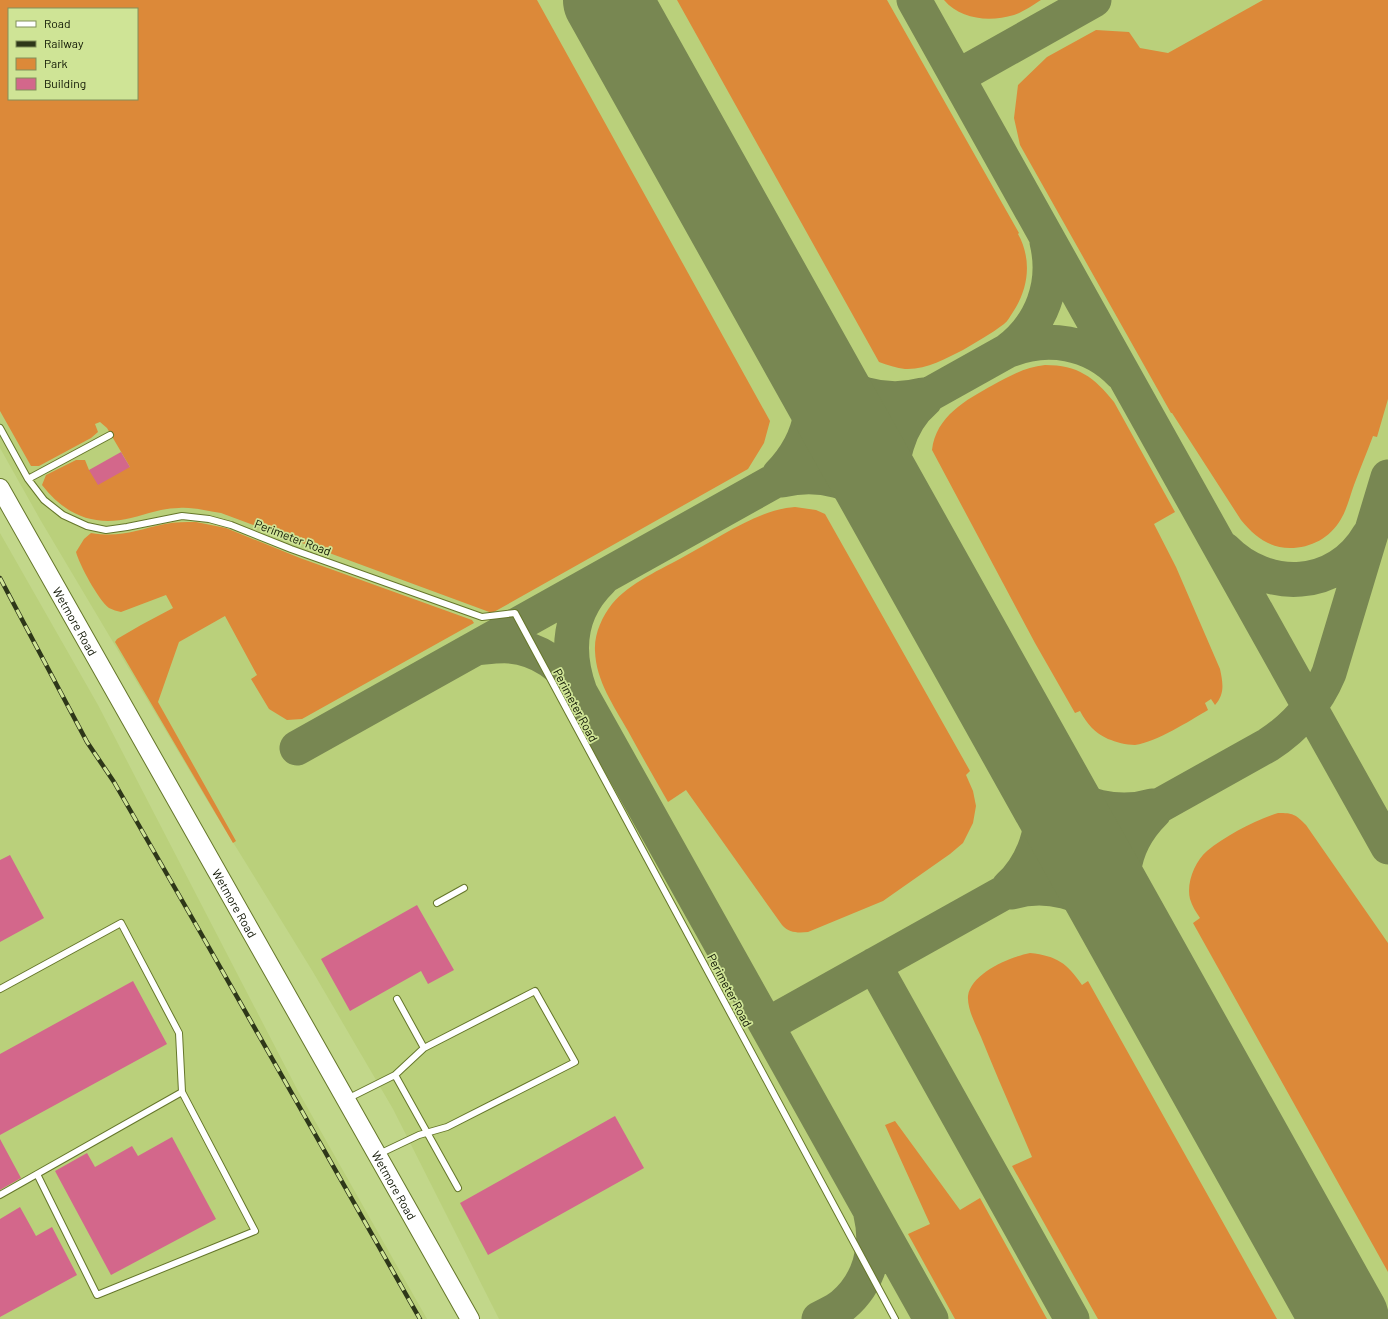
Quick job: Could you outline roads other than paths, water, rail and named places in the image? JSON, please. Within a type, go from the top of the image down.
[{"type":"main road","name":"Wetmore Road","points":[[0,488],[470,1319]]},
{"type":"lane","name":"Perimeter Road","points":[[0,428],[28,479],[44,500],[63,515],[87,526],[106,530],[182,516],[209,519],[231,525],[291,549],[482,617],[515,613],[895,1319]]},
{"type":"lane","points":[[28,479],[110,435]]},
{"type":"lane","points":[[437,903],[464,888]]},
{"type":"lane","points":[[0,989],[121,923],[179,1033],[182,1092],[255,1231],[97,1295],[37,1174]]},
{"type":"lane","points":[[346,1099],[395,1075],[424,1048],[535,991],[575,1062],[447,1127],[428,1133],[377,1154]]},
{"type":"lane","points":[[397,999],[424,1048]]},
{"type":"lane","points":[[395,1075],[458,1188]]},
{"type":"lane","points":[[0,1195],[182,1092]]},
{"type":"railway","points":[[0,578],[87,742],[114,782],[420,1319]]}]
